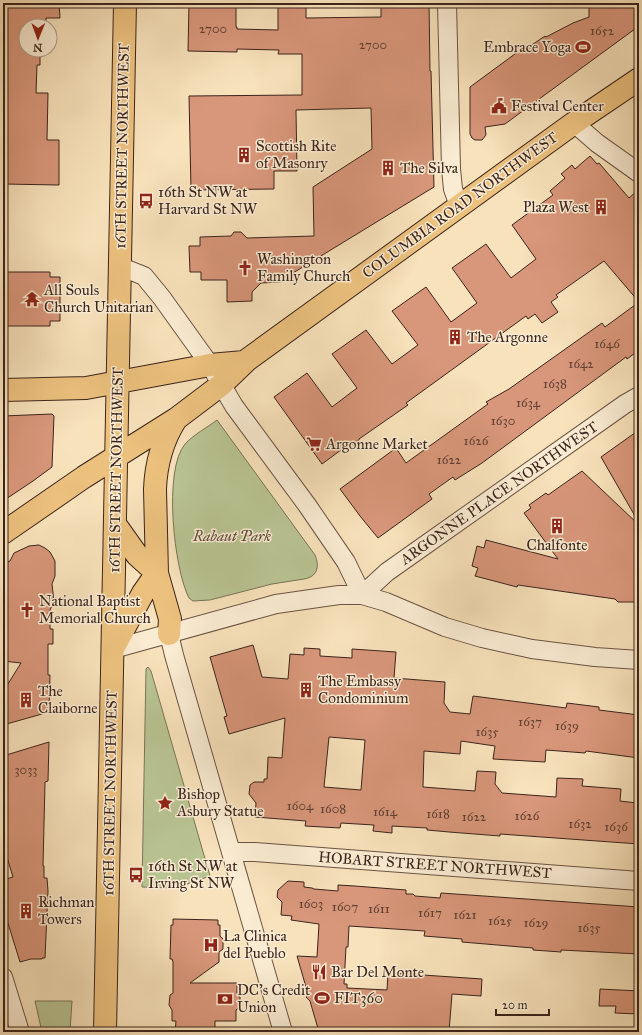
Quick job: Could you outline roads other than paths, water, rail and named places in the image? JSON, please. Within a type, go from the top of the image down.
[{"type":"main road","name":"16TH STREET NORTHWEST","points":[[105,1032],[125,3]]},
{"type":"main road","name":"COLUMBIA ROAD NORTHWEST","points":[[3,533],[116,456],[176,419],[237,371],[244,362],[574,123],[639,79]]},
{"type":"main road","points":[[3,390],[86,388],[210,365],[244,362]]},
{"type":"main road","points":[[169,634],[170,619],[157,573],[155,476],[167,433],[176,419]]},
{"type":"main road","points":[[115,524],[137,555],[157,573]]},
{"type":"main road","points":[[113,649],[142,593],[157,573]]},
{"type":"street","points":[[447,3],[451,174],[453,189],[459,206]]},
{"type":"street","points":[[574,123],[597,143],[639,173]]},
{"type":"street","points":[[119,266],[144,276],[210,365],[234,406],[307,505],[346,562],[362,595]]},
{"type":"street","name":"ARGONNE PLACE NORTHWEST","points":[[362,595],[388,572],[625,404],[639,396]]},
{"type":"street","points":[[113,649],[276,604],[339,595],[362,595],[386,602],[445,627],[482,638],[532,649],[595,657],[639,660]]},
{"type":"street","points":[[169,634],[284,1032]]},
{"type":"street","name":"HOBART STREET NORTHWEST","points":[[231,852],[255,852],[639,881]]},
{"type":"street","points":[[3,977],[20,1032]]},
{"type":"place","name":"Embrace Yoga","points":[[583,47]]},
{"type":"place","name":"Festival Center","points":[[499,106]]},
{"type":"place","name":"Scottish Rite of Masonry","points":[[244,155]]},
{"type":"place","name":"The Silva","points":[[388,168]]},
{"type":"place","name":"16th St NW at Harvard St NW","points":[[146,201]]},
{"type":"place","name":"Plaza West","points":[[601,207]]},
{"type":"place","name":"Washington Family Church","points":[[245,268]]},
{"type":"place","name":"All Souls Church Unitarian","points":[[32,299]]},
{"type":"place","name":"The Argonne","points":[[455,337]]},
{"type":"place","name":"Argonne Market","points":[[314,444]]},
{"type":"place","name":"Chalfonte","points":[[557,526]]},
{"type":"place","name":"National Baptist Memorial Church","points":[[27,610]]},
{"type":"place","name":"The Embassy Condominium","points":[[306,690]]},
{"type":"place","name":"The Claiborne","points":[[26,700]]},
{"type":"place","name":"Bishop Asbury Statue","points":[[165,803]]},
{"type":"place","name":"16th St NW at Irving St NW","points":[[136,875]]},
{"type":"place","name":"Richman Towers","points":[[26,911]]},
{"type":"place","name":"La Clinica del Pueblo","points":[[211,945]]},
{"type":"place","name":"Bar Del Monte","points":[[319,972]]},
{"type":"place","name":"FIT360","points":[[322,998]]},
{"type":"place","name":"DC's Credit Union","points":[[225,999]]},
{"type":"park label","name":"Rabaut Park","points":[[232,536]]}]
